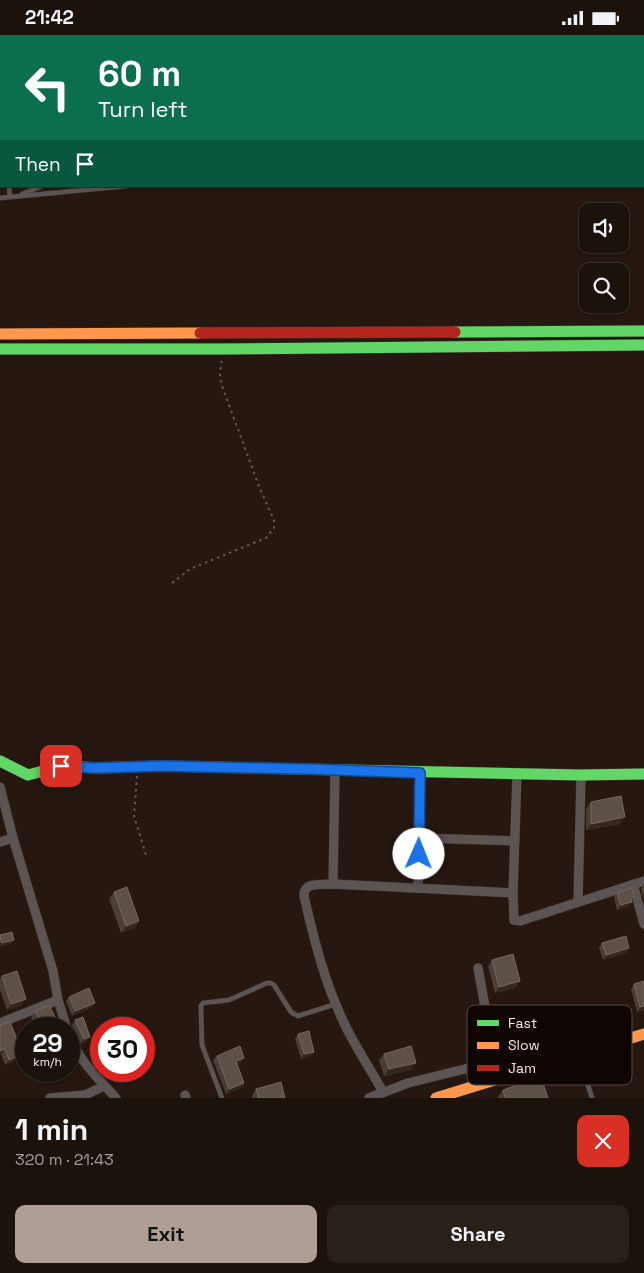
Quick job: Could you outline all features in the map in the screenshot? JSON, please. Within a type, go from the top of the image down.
[{"type":"street","points":[[0,334],[644,331]]},
{"type":"street","points":[[0,349],[644,345]]},
{"type":"street","points":[[0,761],[28,775],[66,765],[94,768],[374,770],[420,773],[581,775],[644,773]]},
{"type":"street","points":[[333,884],[335,770]]},
{"type":"street","points":[[418,888],[420,773]]},
{"type":"street","points":[[516,774],[513,893],[513,917],[516,922],[644,881]]},
{"type":"street","points":[[578,902],[581,775]]},
{"type":"street","points":[[0,787],[13,838],[53,971],[58,1000],[64,1017]]},
{"type":"street","points":[[0,842],[13,838]]},
{"type":"street","points":[[420,838],[514,841]]},
{"type":"street","points":[[383,1092],[348,1030],[336,1004],[314,941],[304,891],[309,885],[333,884],[513,893]]},
{"type":"street","points":[[633,885],[644,924]]},
{"type":"street","points":[[478,968],[485,1005]]},
{"type":"street","points":[[0,1023],[58,1000]]},
{"type":"street","points":[[632,1038],[644,1034]]},
{"type":"street","points":[[80,1055],[116,1098]]},
{"type":"street","points":[[369,1098],[408,1083],[467,1069]]},
{"type":"street","points":[[436,1098],[480,1085]]},
{"type":"street","points":[[50,1098],[84,1095],[104,1086]]},
{"type":"lane","points":[[8,187],[10,197]]},
{"type":"lane","points":[[17,197],[40,187]]},
{"type":"lane","points":[[0,199],[116,187]]},
{"type":"lane","points":[[222,1098],[202,1045],[201,1006],[203,1003],[222,1002],[271,983],[291,1012],[298,1016],[336,1004]]},
{"type":"lane","points":[[588,1085],[592,1098]]},
{"type":"path","points":[[172,583],[190,569],[266,538],[274,528],[274,520],[257,481],[222,386],[220,374],[224,349]]},
{"type":"path","points":[[138,767],[134,816],[146,855]]},
{"type":"building","points":[[621,796],[625,817],[591,824],[591,802]]},
{"type":"building","points":[[127,887],[139,921],[126,926],[114,892]]},
{"type":"building","points":[[632,888],[634,896],[631,898],[632,902],[621,905],[617,893]]},
{"type":"building","points":[[12,932],[14,940],[1,943],[0,935]]},
{"type":"building","points":[[626,936],[629,948],[606,955],[602,943]]},
{"type":"building","points":[[513,954],[520,981],[499,987],[492,960]]},
{"type":"building","points":[[17,971],[26,999],[11,1004],[2,976]]},
{"type":"building","points":[[644,981],[644,1006],[640,1007],[634,984]]},
{"type":"building","points":[[89,988],[95,1003],[75,1011],[69,997]]},
{"type":"building","points":[[49,1005],[55,1017],[38,1017],[35,1011]]},
{"type":"building","points":[[83,1017],[90,1037],[84,1039],[80,1031],[80,1018]]},
{"type":"building","points":[[10,1022],[15,1034],[15,1057],[9,1060],[5,1049],[0,1051],[0,1025]]},
{"type":"building","points":[[309,1031],[314,1052],[304,1054],[298,1034]]},
{"type":"building","points":[[240,1046],[244,1058],[236,1061],[244,1083],[229,1089],[217,1056]]},
{"type":"building","points":[[411,1046],[416,1063],[389,1069],[384,1054]]},
{"type":"building","points":[[281,1082],[285,1098],[259,1098],[256,1089]]},
{"type":"building","points":[[518,1085],[544,1085],[548,1098],[505,1098],[503,1090]]},
{"type":"traffic: fast","points":[[455,332],[644,331]]},
{"type":"traffic: fast","points":[[0,349],[644,345]]},
{"type":"traffic: fast","points":[[0,761],[28,775],[66,765],[94,768],[162,766],[581,775],[644,774]]},
{"type":"traffic: slow","points":[[0,334],[200,333]]},
{"type":"traffic: slow","points":[[632,1038],[644,1034]]},
{"type":"traffic: slow","points":[[436,1098],[478,1085]]},
{"type":"traffic: jam","points":[[200,333],[455,332]]},
{"type":"route","points":[[61,766],[94,768],[162,766],[374,770],[420,773],[419,854]]}]
